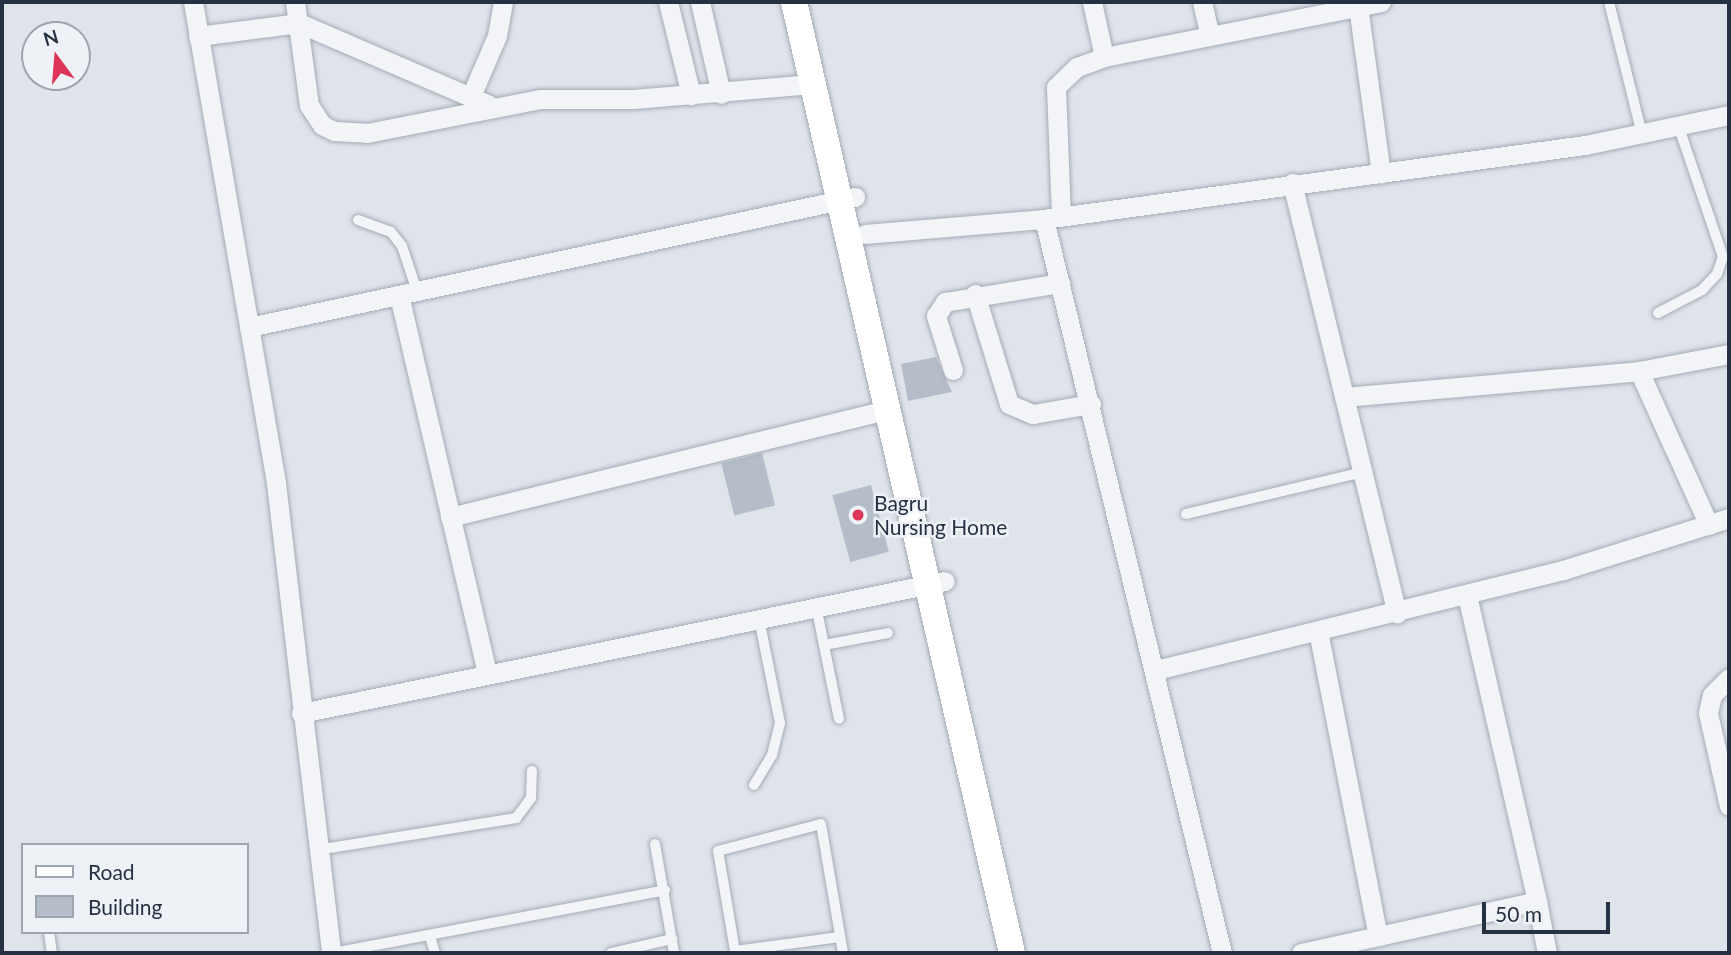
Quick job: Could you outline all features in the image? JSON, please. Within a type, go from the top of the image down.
[{"type":"main road","points":[[794,2],[812,85],[848,199],[865,233],[1012,953]]},
{"type":"main road","points":[[807,2],[889,409],[938,583],[1024,953]]},
{"type":"street","points":[[193,2],[276,483],[317,850],[332,953]]},
{"type":"street","points":[[295,2],[309,105],[322,125],[334,131],[367,133],[489,105],[721,94],[812,85]]},
{"type":"street","points":[[471,96],[497,36],[503,2]]},
{"type":"street","points":[[1092,2],[1104,57]]},
{"type":"street","points":[[1202,2],[1210,36]]},
{"type":"street","points":[[1222,953],[1156,670],[1060,283],[1052,218],[1056,86],[1077,67],[1104,57],[1381,2]]},
{"type":"street","points":[[1358,6],[1381,173]]},
{"type":"street","points":[[691,95],[670,11],[701,8],[721,94]]},
{"type":"street","points":[[198,36],[299,23],[489,105]]},
{"type":"street","points":[[865,233],[1052,218],[1642,135],[1729,115]]},
{"type":"street","points":[[1292,183],[1397,613]]},
{"type":"street","points":[[249,327],[848,199]]},
{"type":"street","points":[[953,370],[938,308],[975,294],[1060,283]]},
{"type":"street","points":[[408,293],[450,517],[487,674]]},
{"type":"street","points":[[975,294],[1009,404],[1033,414],[1091,404]]},
{"type":"street","points":[[1345,397],[1639,371],[1729,354]]},
{"type":"street","points":[[1639,371],[1709,525]]},
{"type":"street","points":[[450,517],[889,409]]},
{"type":"street","points":[[1156,670],[1466,595],[1729,518]]},
{"type":"street","points":[[301,713],[816,605],[938,583]]},
{"type":"street","points":[[1466,595],[1547,953]]},
{"type":"street","points":[[1318,631],[1378,936]]},
{"type":"street","points":[[1729,678],[1712,695],[1707,713],[1729,806]]},
{"type":"street","points":[[1301,953],[1537,901]]},
{"type":"lane","points":[[1609,2],[1642,135]]},
{"type":"lane","points":[[1658,313],[1702,290],[1717,274],[1723,257],[1679,128]]},
{"type":"lane","points":[[358,220],[391,232],[402,246],[408,293]]},
{"type":"lane","points":[[1185,514],[1363,472]]},
{"type":"lane","points":[[816,605],[839,719]]},
{"type":"lane","points":[[754,785],[772,755],[780,723],[758,617]]},
{"type":"lane","points":[[824,645],[888,633]]},
{"type":"lane","points":[[317,850],[516,818],[531,798],[532,771]]},
{"type":"lane","points":[[840,937],[735,951],[718,851],[821,824],[844,953]]},
{"type":"lane","points":[[655,844],[674,953]]},
{"type":"lane","points":[[332,953],[665,890]]},
{"type":"lane","points":[[49,934],[52,953]]},
{"type":"lane","points":[[430,936],[435,953]]},
{"type":"lane","points":[[611,953],[672,939]]},
{"type":"building","points":[[936,357],[952,392],[908,401],[901,364]]},
{"type":"building","points":[[762,453],[775,505],[734,516],[721,463]]},
{"type":"building","points":[[871,485],[889,552],[850,562],[832,495]]},
{"type":"place","name":"Bagru Nursing Home","points":[[858,515]]}]
